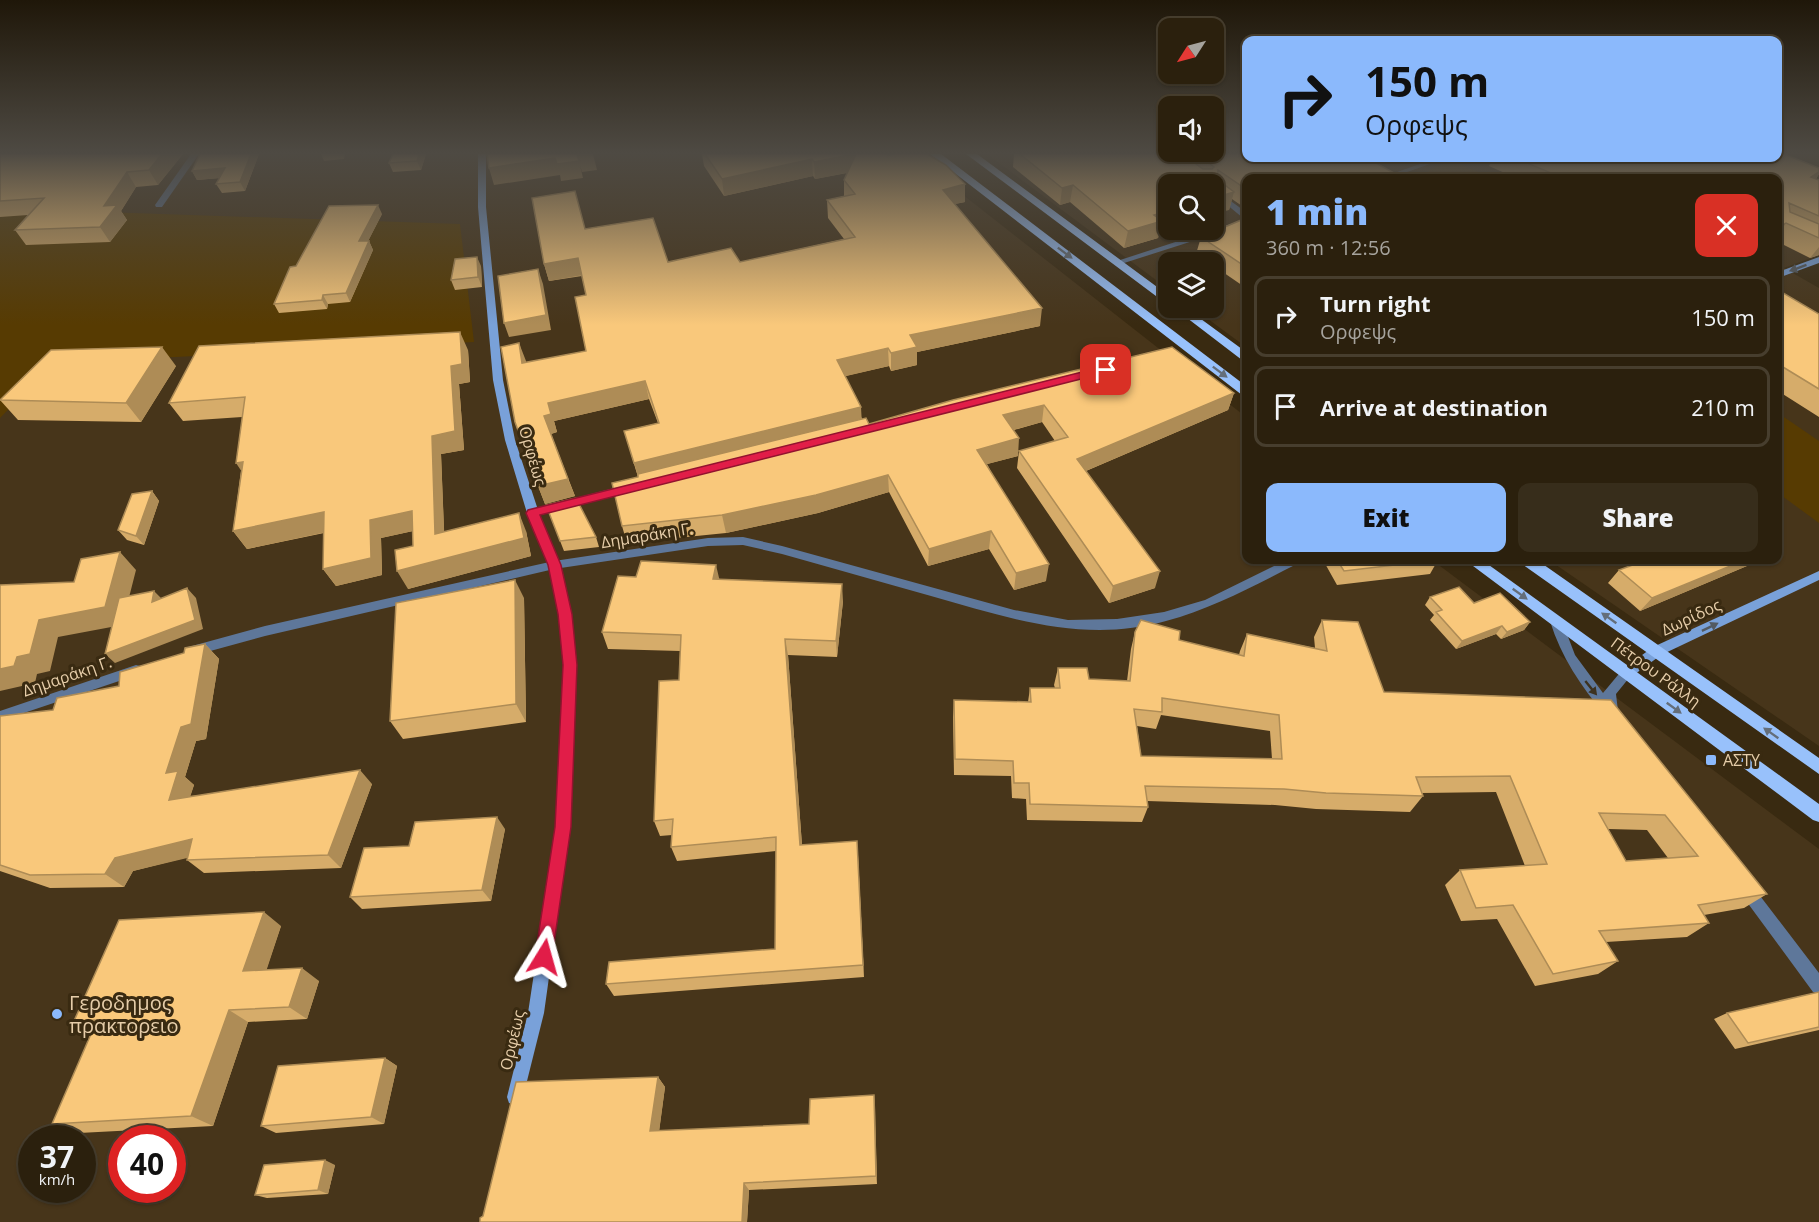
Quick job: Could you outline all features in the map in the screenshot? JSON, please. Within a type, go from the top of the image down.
[{"type":"main road","points":[[1008,211],[1185,350],[1242,389]]},
{"type":"main road","points":[[1049,211],[1158,292]]},
{"type":"main road","points":[[1193,318],[1242,354]]},
{"type":"main road","name":"Πέτρου Ράλλη","points":[[1478,564],[1819,814]]},
{"type":"main road","name":"Πέτρου Ράλλη","points":[[1533,564],[1819,767]]},
{"type":"street","name":"Ορφέως","points":[[482,211],[498,381],[510,440],[533,513],[554,565],[565,614],[570,665],[563,827],[536,1013],[511,1115]]},
{"type":"street","points":[[1118,262],[1242,222]]},
{"type":"street","points":[[1782,274],[1819,260]]},
{"type":"street","points":[[533,513],[637,487]]},
{"type":"street","name":"Δημαράκη Γ.","points":[[182,655],[265,631],[554,565],[708,542],[744,541],[1014,615],[1068,625],[1117,624],[1164,617],[1209,603],[1287,564]]},
{"type":"street","name":"Δωρίδος","points":[[1556,621],[1561,641],[1573,664],[1617,720],[1609,703],[1609,693],[1627,673],[1657,651],[1819,575]]},
{"type":"street","name":"Δημαράκη Γ.","points":[[0,716],[152,665]]},
{"type":"street","points":[[1734,873],[1819,986]]},
{"type":"shaded area","points":[[0,211],[984,211],[1242,414],[1242,564],[1437,564],[1819,849],[1819,1222],[0,1222]]},
{"type":"shaded area","points":[[75,211],[460,224],[474,342],[54,363],[0,418],[0,216]]},
{"type":"shaded area","points":[[1063,211],[1158,211],[1158,240],[1224,240],[1224,211],[1242,211],[1242,344],[1207,318],[1224,318],[1224,252],[1158,252],[1158,282]]},
{"type":"shaded area","points":[[1782,211],[1819,211],[1819,255],[1784,268],[1819,288],[1819,746],[1555,564],[1782,564]]},
{"type":"shaded area","points":[[1782,416],[1819,441],[1819,523],[1782,496]]},
{"type":"building","points":[[32,211],[112,211],[100,227],[15,230]]},
{"type":"building","points":[[326,211],[375,211],[359,241],[369,241],[346,293],[323,295],[322,300],[274,304],[290,267],[296,266]]},
{"type":"building","points":[[534,211],[580,211],[585,229],[653,218],[668,262],[731,248],[740,262],[855,237],[835,211],[961,211],[1042,308],[910,335],[917,347],[891,353],[888,348],[837,360],[861,407],[634,463],[624,431],[659,423],[645,381],[548,403],[551,414],[544,416],[568,479],[538,486],[515,422],[501,347],[519,343],[522,363],[586,351],[575,297],[586,295],[578,258],[544,264]]},
{"type":"building","points":[[1104,211],[1158,211],[1158,214],[1154,215],[1158,218],[1158,222],[1128,231]]},
{"type":"building","points":[[1782,211],[1790,211],[1819,224],[1819,238],[1786,223],[1782,225]]},
{"type":"building","points":[[1808,211],[1819,211],[1819,216]]},
{"type":"building","points":[[1242,220],[1242,264],[1206,240],[1224,240],[1224,227]]},
{"type":"building","points":[[477,257],[478,277],[451,280],[455,259]]},
{"type":"building","points":[[538,269],[546,315],[504,323],[498,276]]},
{"type":"building","points":[[1782,292],[1819,314],[1819,389],[1782,366]]},
{"type":"building","points":[[460,332],[462,364],[451,366],[455,431],[432,436],[435,534],[519,513],[524,538],[397,571],[395,550],[413,546],[412,511],[370,520],[371,558],[323,569],[324,512],[233,531],[243,462],[236,463],[245,397],[169,403],[199,346]]},
{"type":"building","points":[[162,347],[126,403],[0,400],[51,350]]},
{"type":"building","points":[[1172,347],[1234,393],[1077,459],[1160,571],[1113,586],[1019,451],[1068,437],[1044,405],[1003,415],[1019,438],[977,450],[1049,564],[1016,573],[991,531],[929,549],[888,475],[816,495],[722,515],[622,526],[612,483],[638,477],[638,474],[866,418],[869,424],[953,400]]},
{"type":"building","points":[[152,491],[136,536],[118,530],[132,494]]},
{"type":"building","points":[[576,498],[596,537],[560,541],[546,505]]},
{"type":"building","points":[[120,552],[105,607],[39,620],[30,654],[17,657],[14,666],[0,669],[0,585],[74,582],[81,559]]},
{"type":"building","points":[[641,561],[716,565],[713,579],[842,584],[836,641],[785,639],[800,845],[857,841],[863,965],[606,984],[609,962],[775,949],[776,837],[671,847],[673,819],[654,821],[659,681],[679,680],[681,635],[602,632],[618,576],[636,577]]},
{"type":"building","points":[[1340,564],[1403,564],[1344,571]]},
{"type":"building","points":[[1635,564],[1735,564],[1652,598],[1619,570]]},
{"type":"building","points":[[515,580],[516,704],[390,721],[396,603]]},
{"type":"building","points":[[1459,587],[1474,603],[1500,593],[1530,622],[1507,632],[1502,626],[1462,641],[1436,612],[1442,610],[1430,597]]},
{"type":"building","points":[[187,588],[195,620],[105,654],[119,598],[154,591],[152,602]]},
{"type":"building","points":[[1141,620],[1180,631],[1179,640],[1244,656],[1247,634],[1327,651],[1322,620],[1358,622],[1384,692],[1611,700],[1767,894],[1698,905],[1709,923],[1599,931],[1618,961],[1553,974],[1513,905],[1476,908],[1460,870],[1547,864],[1510,776],[1416,777],[1423,796],[1326,793],[1284,789],[1145,786],[1148,807],[1030,804],[1029,783],[1014,783],[1013,761],[955,759],[954,700],[1031,702],[1030,688],[1060,688],[1058,668],[1087,668],[1089,679],[1130,681],[1135,632]],"holes":[[[1162,698],[1279,715],[1282,759],[1141,756],[1134,709],[1162,712]],[[1599,813],[1665,815],[1698,856],[1626,861]]]},
{"type":"building","points":[[205,644],[191,724],[181,727],[166,773],[178,771],[169,800],[360,770],[328,855],[187,860],[192,839],[115,858],[105,874],[30,875],[0,865],[0,716],[53,710],[57,698],[119,686],[120,672],[184,653],[185,648]]},
{"type":"building","points":[[497,817],[482,890],[350,897],[364,848],[409,846],[415,822]]},
{"type":"building","points":[[264,912],[243,971],[302,968],[289,1007],[229,1010],[191,1116],[52,1124],[97,1020],[74,1021],[119,920]]},
{"type":"building","points":[[1819,992],[1819,1027],[1748,1043],[1727,1013]]},
{"type":"building","points":[[385,1058],[371,1117],[261,1126],[278,1066]]},
{"type":"building","points":[[658,1077],[650,1131],[809,1124],[810,1099],[874,1095],[876,1176],[744,1183],[742,1222],[480,1222],[516,1082]]},
{"type":"building","points":[[325,1160],[318,1190],[255,1195],[264,1165]]},
{"type":"place","name":"ΑΣΤΥ","points":[[1711,760]]},
{"type":"place","name":"Γεροδημος πρακτορειο","points":[[57,1014]]},
{"type":"route","points":[[544,957],[563,827],[570,665],[565,614],[554,565],[533,513],[1106,370]]}]
